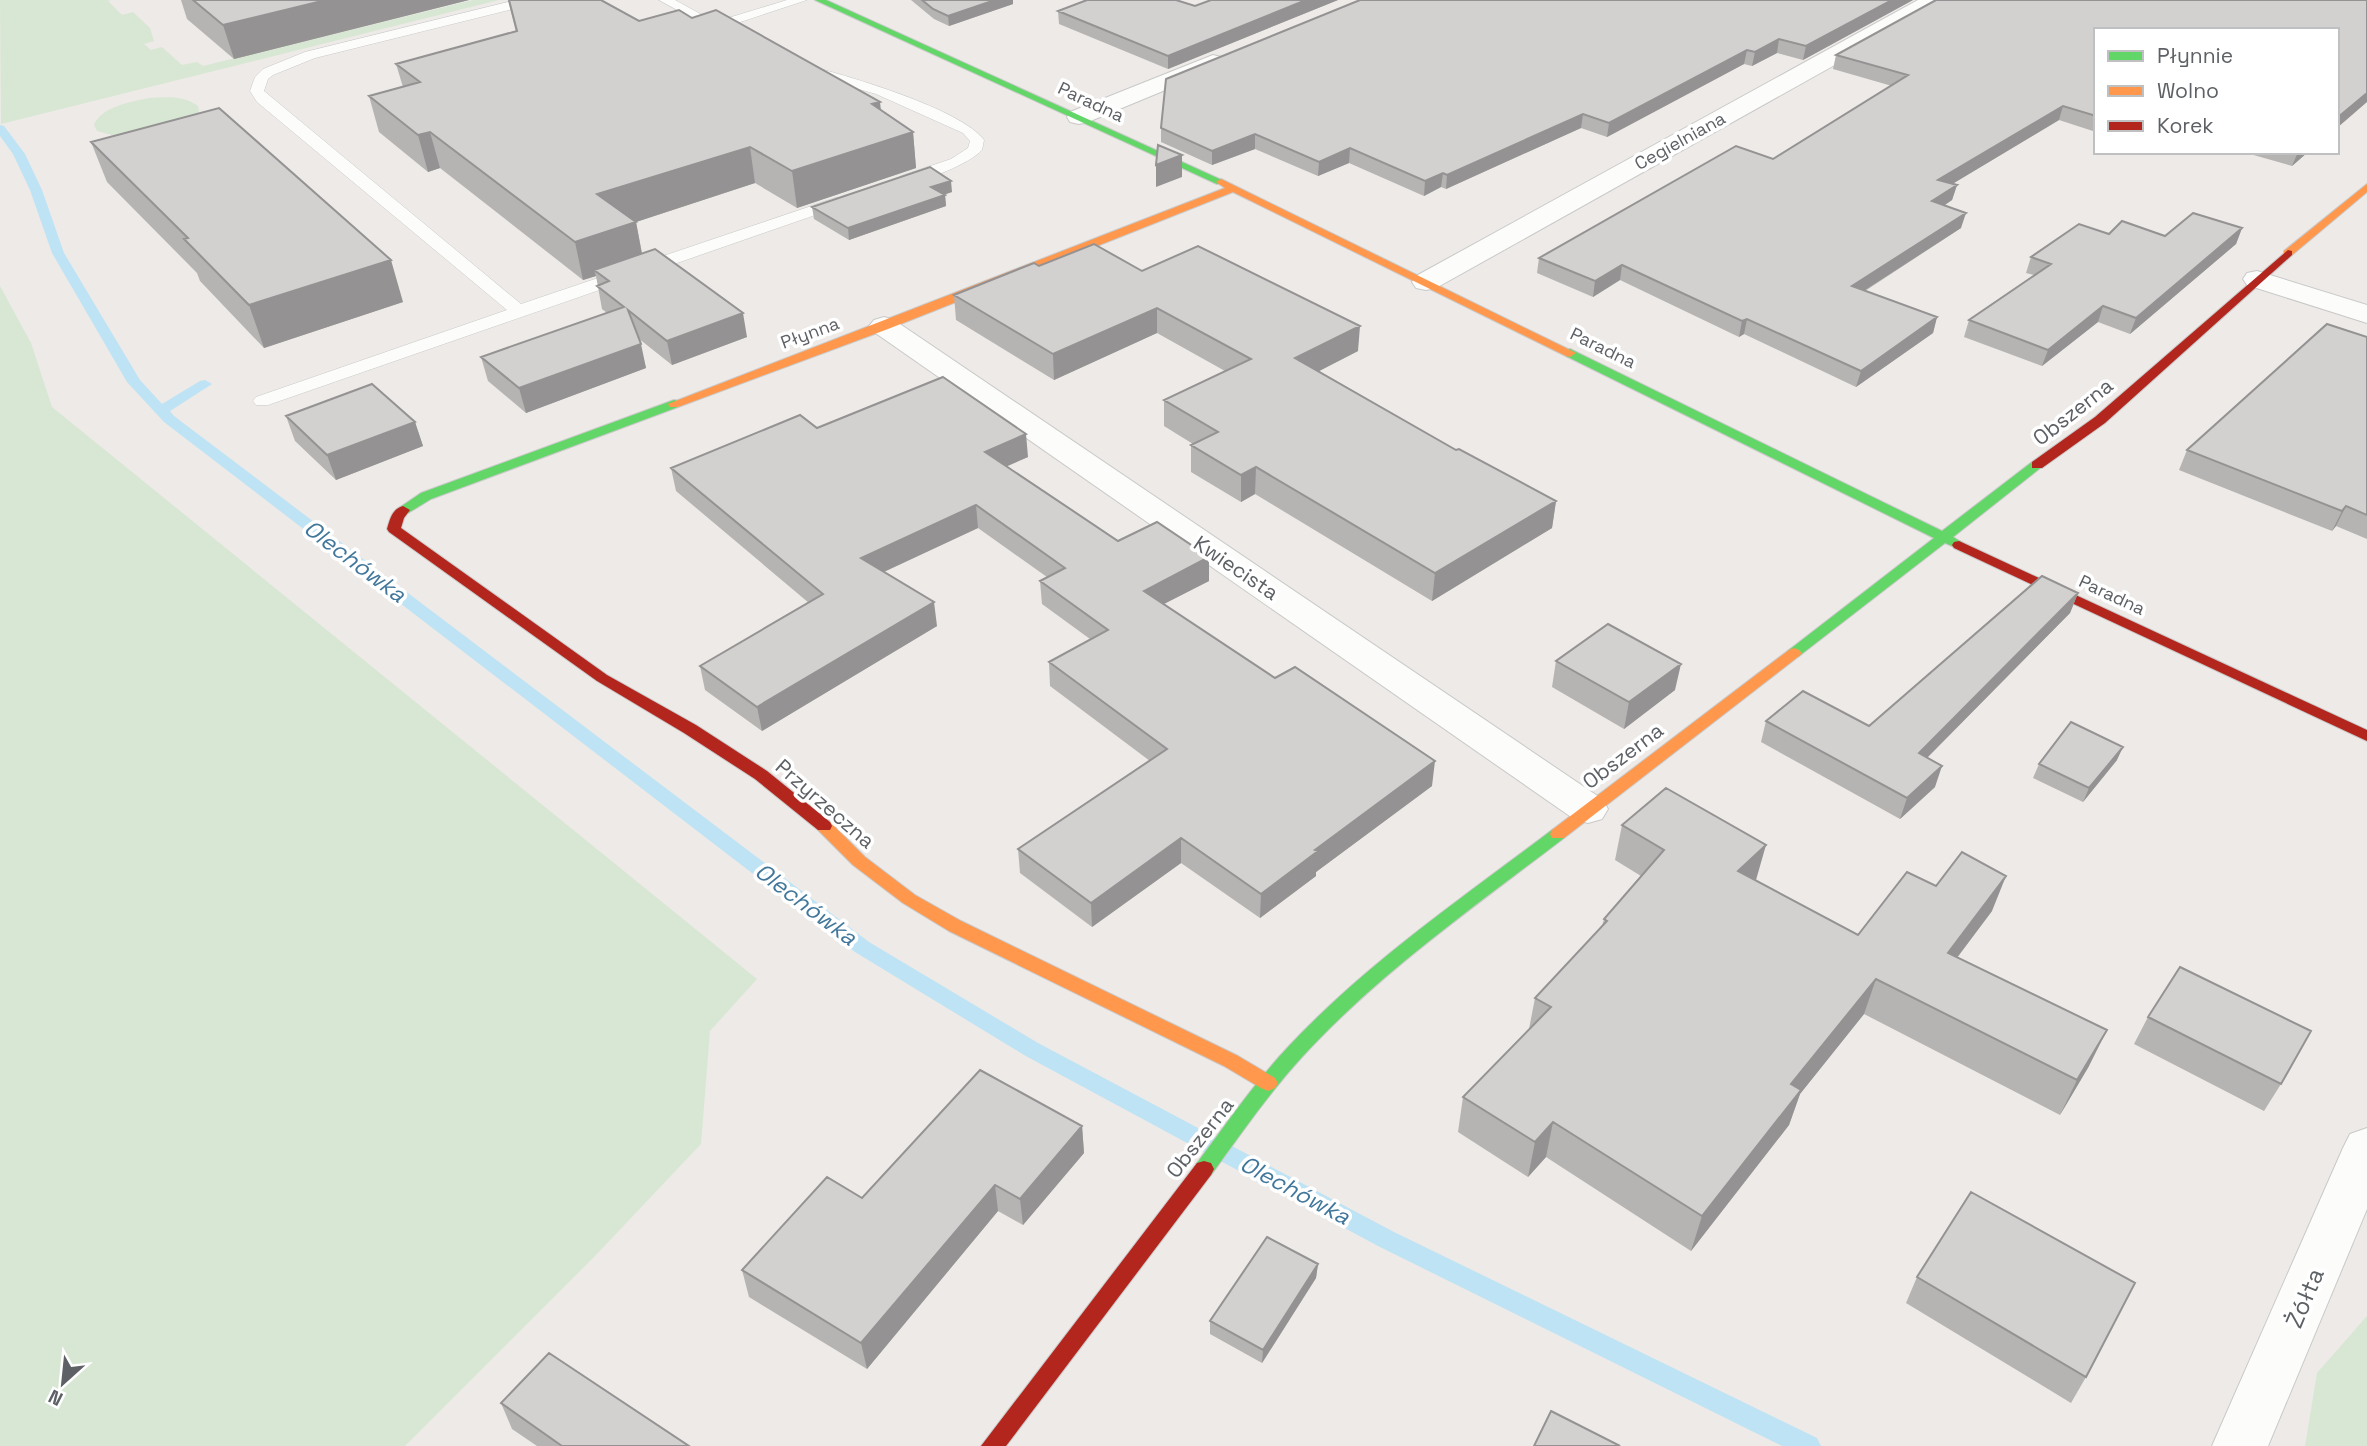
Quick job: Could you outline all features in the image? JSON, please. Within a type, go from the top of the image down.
[{"type":"street","name":"Paradna","points":[[819,0],[1234,188],[1945,538],[2367,736]]},
{"type":"street","name":"Cegielniana","points":[[1426,282],[1934,0]]},
{"type":"street","points":[[1079,117],[1238,52]]},
{"type":"street","name":"Obszerna","points":[[992,1446],[1268,1083],[1330,1016],[1390,963],[1588,809],[1945,538],[2002,491],[2100,420],[2257,279],[2367,187]]},
{"type":"street","name":"Płynna","points":[[400,511],[426,496],[884,326],[1234,188]]},
{"type":"street","points":[[2257,279],[2367,314]]},
{"type":"street","name":"Kwiecista","points":[[884,326],[1588,809]]},
{"type":"street","name":"Przyrzeczna","points":[[400,511],[394,519],[394,530],[601,678],[690,729],[761,775],[827,828],[859,861],[909,899],[955,926],[1231,1061],[1268,1083]]},
{"type":"street","name":"Żółta","points":[[2240,1446],[2367,1148]]},
{"type":"lane","points":[[519,312],[262,99],[257,91],[262,77],[268,72],[310,55],[532,0]]},
{"type":"lane","points":[[665,0],[738,37]]},
{"type":"lane","points":[[714,26],[802,0]]},
{"type":"lane","points":[[798,65],[881,91],[968,130],[978,140],[975,149],[956,162],[889,185]]},
{"type":"lane","points":[[262,401],[850,198]]},
{"type":"green space","points":[[0,0],[111,0],[108,1],[122,15],[133,12],[150,28],[154,41],[144,44],[151,50],[162,47],[182,65],[197,62],[203,66],[473,0],[499,0],[1,124]]},
{"type":"green space","points":[[175,97],[187,100],[198,106],[199,112],[194,119],[119,137],[97,131],[94,125],[103,113],[149,98]]},
{"type":"green space","points":[[0,286],[31,343],[52,407],[757,979],[710,1031],[701,1144],[595,1256],[405,1446],[0,1446]]},
{"type":"green space","points":[[2367,1316],[2367,1446],[2305,1446],[2317,1373]]},
{"type":"building","points":[[193,0],[326,0],[223,25]]},
{"type":"building","points":[[509,0],[601,0],[639,21],[679,10],[692,18],[716,10],[880,102],[872,104],[913,132],[792,171],[750,147],[597,194],[636,222],[575,242],[430,132],[418,135],[369,96],[420,82],[396,64],[517,31]]},
{"type":"building","points":[[922,0],[995,0],[948,16]]},
{"type":"building","points":[[1087,0],[1176,0],[1195,6],[1211,0],[1306,0],[1168,56],[1058,11]]},
{"type":"building","points":[[1360,0],[1892,0],[1806,46],[1779,39],[1755,52],[1747,50],[1609,123],[1583,114],[1447,175],[1443,173],[1425,181],[1350,148],[1319,162],[1255,134],[1212,151],[1161,128],[1166,79]]},
{"type":"building","points":[[1936,0],[2367,0],[2367,93],[2339,116],[2339,28],[2094,28],[2094,115],[2063,106],[1938,180],[1957,185],[1932,201],[1966,213],[1852,286],[1937,317],[1861,371],[1747,319],[1742,321],[1622,265],[1595,281],[1539,258],[1736,146],[1773,159],[1908,75],[1836,55]]},
{"type":"building","points":[[219,108],[391,260],[249,305],[184,239],[188,238],[91,142]]},
{"type":"building","points":[[1158,145],[1182,155],[1156,165]]},
{"type":"building","points":[[930,167],[951,181],[931,187],[945,195],[848,228],[812,207]]},
{"type":"building","points":[[2193,213],[2242,228],[2136,318],[2103,306],[2048,350],[1969,320],[2051,264],[2031,257],[2079,224],[2109,234],[2122,221],[2165,236]]},
{"type":"building","points":[[1094,244],[1142,271],[1198,246],[1360,326],[1295,358],[1456,450],[1459,449],[1556,501],[1435,573],[1256,467],[1241,475],[1191,445],[1218,432],[1164,400],[1251,359],[1157,308],[1053,354],[954,295],[1034,263],[1039,266]]},
{"type":"building","points":[[655,249],[743,313],[667,341],[628,310],[641,344],[519,388],[481,357],[624,307],[597,286],[609,281],[594,270]]},
{"type":"building","points":[[2327,324],[2367,337],[2367,515],[2346,506],[2342,511],[2187,450]]},
{"type":"building","points":[[943,377],[1026,434],[985,452],[1118,541],[1157,522],[1209,557],[1144,591],[1275,678],[1295,667],[1435,761],[1315,850],[1318,851],[1261,894],[1181,838],[1091,903],[1018,849],[1167,749],[1049,662],[1108,630],[1040,581],[1065,568],[976,505],[861,558],[934,602],[757,707],[700,666],[823,594],[671,468],[800,415],[817,428]]},
{"type":"building","points":[[372,384],[415,422],[327,455],[286,416]]},
{"type":"building","points":[[2042,576],[2078,593],[1919,753],[1942,766],[1907,798],[1766,721],[1803,691],[1869,726]]},
{"type":"building","points":[[1608,624],[1681,664],[1629,702],[1556,661]]},
{"type":"building","points":[[2071,722],[2123,747],[2089,788],[2039,764]]},
{"type":"building","points":[[1666,788],[1766,845],[1738,871],[1858,935],[1907,872],[1936,886],[1962,852],[2006,876],[1948,953],[2107,1030],[2077,1080],[1876,979],[1791,1084],[1801,1090],[1702,1216],[1553,1122],[1535,1142],[1463,1097],[1551,1007],[1535,998],[1607,921],[1604,919],[1664,850],[1622,825]]},
{"type":"building","points":[[2180,967],[2311,1031],[2281,1084],[2148,1017]]},
{"type":"building","points":[[980,1070],[1082,1126],[1020,1199],[995,1185],[861,1343],[742,1270],[827,1177],[862,1198]]},
{"type":"building","points":[[1971,1192],[2135,1283],[2086,1377],[1917,1277]]},
{"type":"building","points":[[1267,1237],[1318,1264],[1263,1350],[1210,1321]]},
{"type":"building","points":[[549,1353],[689,1446],[562,1446],[501,1403]]},
{"type":"building","points":[[1551,1411],[1620,1446],[1534,1446]]},
{"type":"waterway","name":"Olechówka","points":[[0,128],[19,154],[36,190],[58,253],[134,382],[169,419],[862,947],[1031,1049],[1386,1239],[1808,1446]]},
{"type":"waterway","points":[[162,410],[205,384]]},
{"type":"traffic: fast","points":[[819,0],[1221,182]]},
{"type":"traffic: fast","points":[[1570,353],[1959,545]]},
{"type":"traffic: fast","points":[[403,510],[426,496],[674,404]]},
{"type":"traffic: fast","points":[[1794,653],[2037,465]]},
{"type":"traffic: fast","points":[[1204,1169],[1272,1079],[1326,1021],[1422,937],[1558,834]]},
{"type":"traffic: slow","points":[[1221,182],[1570,353]]},
{"type":"traffic: slow","points":[[2288,253],[2367,187]]},
{"type":"traffic: slow","points":[[674,404],[884,326],[1234,188]]},
{"type":"traffic: slow","points":[[1558,834],[1794,653]]},
{"type":"traffic: slow","points":[[824,826],[859,861],[909,899],[955,926],[1231,1061],[1268,1083]]},
{"type":"traffic: jam","points":[[2037,465],[2100,420],[2288,253]]},
{"type":"traffic: jam","points":[[403,510],[397,517],[394,529],[602,678],[690,729],[761,775],[824,826]]},
{"type":"traffic: jam","points":[[1959,545],[2367,736]]},
{"type":"traffic: jam","points":[[992,1446],[1204,1169]]}]
